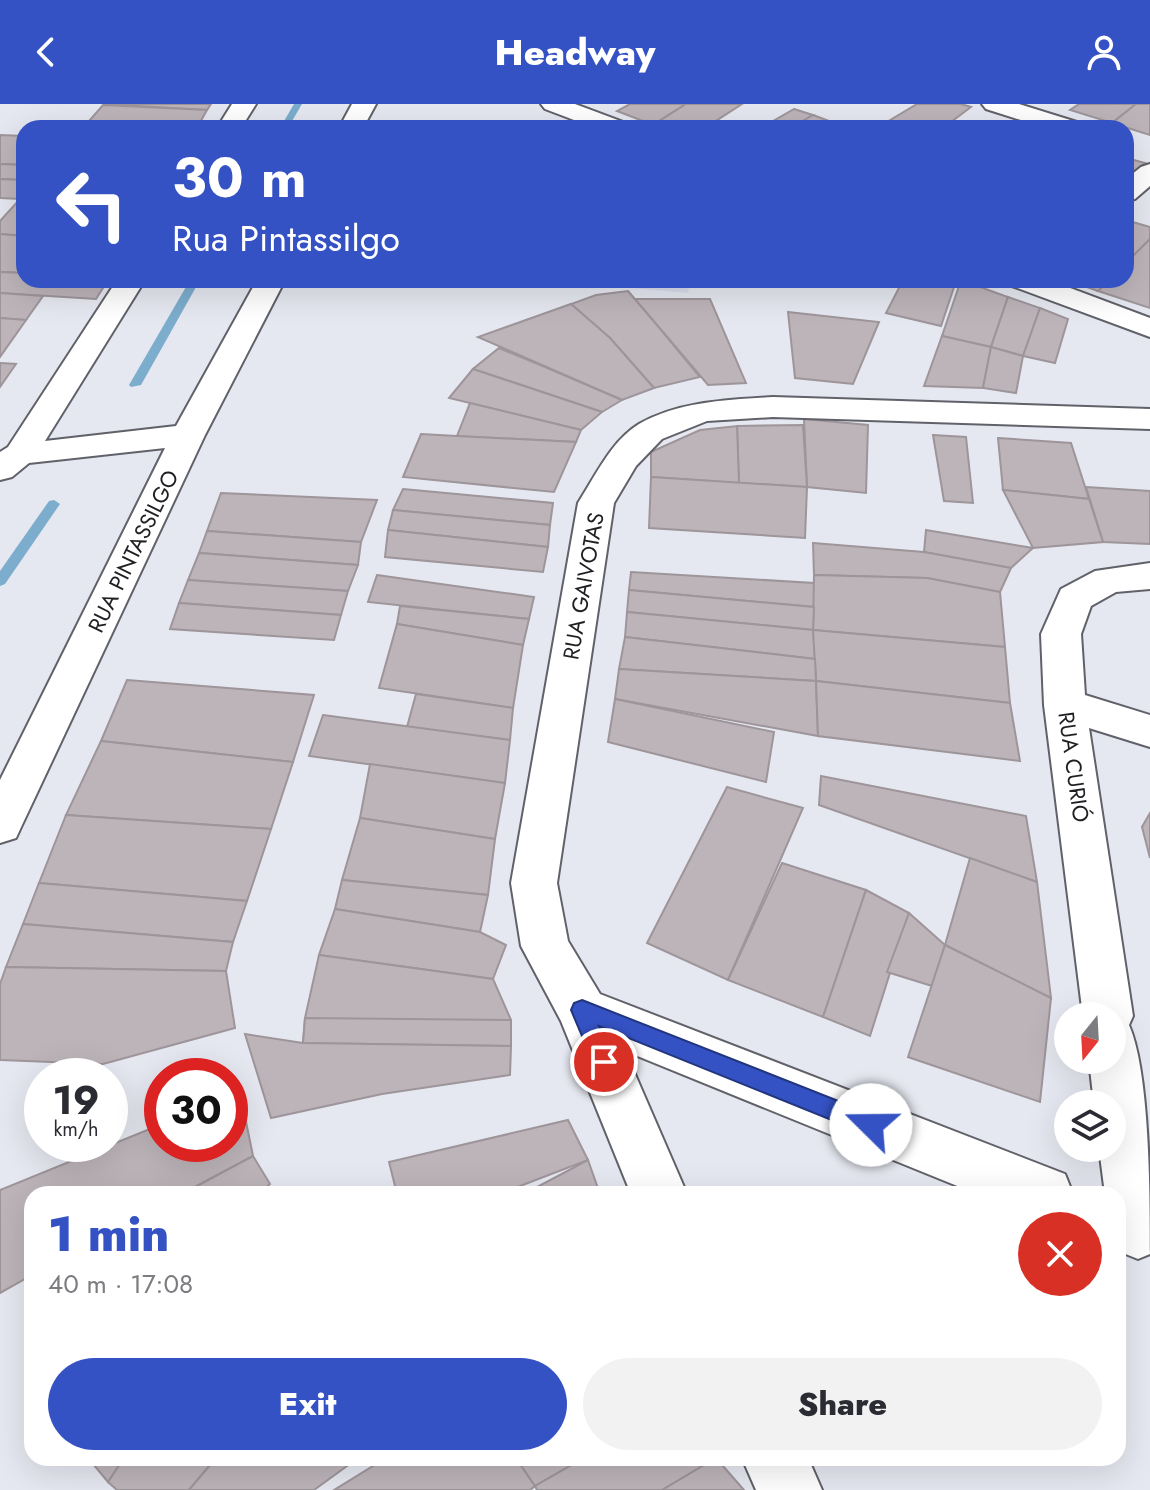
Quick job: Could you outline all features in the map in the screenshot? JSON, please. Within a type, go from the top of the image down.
[{"type":"street","points":[[553,104],[596,120]]},
{"type":"street","points":[[994,104],[1045,120]]},
{"type":"street","points":[[1134,179],[1146,158]]},
{"type":"street","points":[[10,461],[126,288]]},
{"type":"street","name":"RUA PINTASSILGO","points":[[0,825],[188,435],[267,288]]},
{"type":"street","points":[[1043,288],[1150,328]]},
{"type":"street","name":"RUA GAIVOTAS","points":[[582,1010],[545,946],[534,883],[596,503],[622,460],[650,432],[702,412],[773,407],[1150,419]]},
{"type":"street","points":[[10,461],[188,435]]},
{"type":"street","name":"RUA CURIÓ","points":[[1106,1002],[1065,705],[1061,634],[1075,598],[1108,580],[1150,576]]},
{"type":"street","points":[[1065,705],[1150,731]]},
{"type":"street","points":[[582,1010],[656,1186]]},
{"type":"street","points":[[582,1010],[1025,1186]]},
{"type":"street","points":[[1116,1074],[1135,1230]]},
{"type":"street","points":[[778,1466],[790,1490]]},
{"type":"shaded area","points":[[632,288],[689,288],[688,293]]},
{"type":"building","points":[[103,104],[211,104],[207,110]]},
{"type":"building","points":[[630,104],[686,104],[661,120],[640,120],[617,111]]},
{"type":"building","points":[[686,104],[742,104],[717,120],[661,120]]},
{"type":"building","points":[[917,104],[961,104],[971,107],[954,120],[890,120]]},
{"type":"building","points":[[1079,104],[1136,104],[1116,120],[1102,120],[1070,110]]},
{"type":"building","points":[[1136,104],[1150,104],[1150,135],[1134,130],[1134,120],[1116,120]]},
{"type":"building","points":[[103,105],[207,110],[201,120],[90,120]]},
{"type":"building","points":[[794,109],[813,115],[805,120],[775,120]]},
{"type":"building","points":[[813,115],[826,120],[805,120]]},
{"type":"building","points":[[0,135],[16,136],[16,165],[0,164]]},
{"type":"building","points":[[1134,160],[1145,163],[1134,172]]},
{"type":"building","points":[[0,164],[16,165],[16,180],[0,179]]},
{"type":"building","points":[[0,179],[16,180],[16,199],[0,198]]},
{"type":"building","points":[[16,203],[16,235],[0,234],[0,221]]},
{"type":"building","points":[[1134,222],[1150,227],[1150,239],[1134,255]]},
{"type":"building","points":[[0,234],[16,235],[16,273],[0,272]]},
{"type":"building","points":[[1150,239],[1150,308],[1098,291],[1101,288],[1134,288],[1134,255]]},
{"type":"building","points":[[0,272],[16,273],[16,288],[103,288],[96,299],[0,293]]},
{"type":"building","points":[[899,288],[954,288],[941,326],[886,313]]},
{"type":"building","points":[[958,288],[983,288],[1008,297],[991,347],[942,336]]},
{"type":"building","points":[[628,291],[700,377],[654,388],[610,338],[571,304],[596,295]]},
{"type":"building","points":[[0,293],[43,296],[26,320],[0,318]]},
{"type":"building","points":[[1008,297],[1040,308],[1023,356],[991,347]]},
{"type":"building","points":[[635,299],[710,299],[746,383],[708,385]]},
{"type":"building","points":[[571,304],[610,338],[654,388],[622,400],[478,337]]},
{"type":"building","points":[[1040,308],[1068,319],[1055,363],[1023,356]]},
{"type":"building","points":[[788,312],[879,322],[853,384],[795,378]]},
{"type":"building","points":[[0,318],[26,320],[0,357]]},
{"type":"building","points":[[942,336],[991,347],[983,388],[924,386]]},
{"type":"building","points":[[991,347],[1023,356],[1016,393],[983,388]]},
{"type":"building","points":[[499,348],[622,400],[602,412],[473,369]]},
{"type":"building","points":[[0,363],[16,364],[0,387]]},
{"type":"building","points":[[473,369],[602,412],[581,430],[449,398]]},
{"type":"building","points":[[470,403],[581,430],[576,442],[457,436]]},
{"type":"building","points":[[804,419],[868,425],[866,493],[807,487]]},
{"type":"building","points":[[803,425],[807,487],[739,483],[737,426]]},
{"type":"building","points":[[737,426],[739,483],[651,477],[651,452],[700,430]]},
{"type":"building","points":[[421,434],[576,442],[554,492],[403,477]]},
{"type":"building","points":[[933,435],[966,437],[973,503],[944,501]]},
{"type":"building","points":[[998,438],[1071,443],[1089,499],[1003,490]]},
{"type":"building","points":[[651,477],[807,487],[805,538],[649,528]]},
{"type":"building","points":[[1086,487],[1150,491],[1150,544],[1103,542]]},
{"type":"building","points":[[403,489],[553,503],[550,525],[393,510]]},
{"type":"building","points":[[1003,490],[1089,499],[1103,542],[1033,548]]},
{"type":"building","points":[[221,493],[377,500],[361,542],[207,531]]},
{"type":"building","points":[[393,510],[550,525],[548,547],[388,530]]},
{"type":"building","points":[[388,530],[548,547],[543,572],[385,557]]},
{"type":"building","points":[[926,530],[1033,548],[1011,568],[924,552]]},
{"type":"building","points":[[207,531],[361,542],[358,565],[199,553]]},
{"type":"building","points":[[813,543],[924,552],[1011,568],[1000,592],[927,578],[814,575]]},
{"type":"building","points":[[199,553],[358,565],[348,591],[188,580]]},
{"type":"building","points":[[631,572],[814,583],[814,607],[629,590]]},
{"type":"building","points":[[377,575],[534,597],[529,619],[368,602]]},
{"type":"building","points":[[814,575],[927,578],[1000,592],[1005,647],[813,630]]},
{"type":"building","points":[[188,580],[348,591],[341,615],[179,603]]},
{"type":"building","points":[[629,590],[814,607],[813,630],[627,612]]},
{"type":"building","points":[[179,603],[341,615],[334,640],[170,629]]},
{"type":"building","points":[[400,606],[529,619],[523,645],[397,624]]},
{"type":"building","points":[[627,612],[813,630],[815,659],[625,637]]},
{"type":"building","points":[[397,624],[523,645],[513,708],[379,688]]},
{"type":"building","points":[[813,630],[1005,647],[1010,703],[816,681]]},
{"type":"building","points":[[625,637],[815,659],[816,681],[619,669]]},
{"type":"building","points":[[619,669],[816,681],[818,736],[615,699]]},
{"type":"building","points":[[127,680],[314,695],[293,762],[101,741]]},
{"type":"building","points":[[816,681],[1010,703],[1020,761],[818,736]]},
{"type":"building","points":[[416,694],[513,708],[510,740],[407,727]]},
{"type":"building","points":[[615,699],[774,732],[766,782],[608,742]]},
{"type":"building","points":[[323,715],[510,740],[505,783],[309,756]]},
{"type":"building","points":[[101,741],[293,762],[271,829],[66,815]]},
{"type":"building","points":[[370,764],[505,783],[495,839],[360,818]]},
{"type":"building","points":[[821,776],[1026,816],[1037,882],[819,805]]},
{"type":"building","points":[[727,787],[803,808],[728,980],[647,943]]},
{"type":"building","points":[[1150,813],[1150,858],[1142,827]]},
{"type":"building","points":[[66,815],[271,829],[247,901],[39,883]]},
{"type":"building","points":[[360,818],[495,839],[488,895],[342,880]]},
{"type":"building","points":[[970,858],[1037,882],[1051,998],[945,945]]},
{"type":"building","points":[[782,863],[866,890],[823,1017],[728,980]]},
{"type":"building","points":[[342,880],[488,895],[480,932],[335,909]]},
{"type":"building","points":[[39,883],[247,901],[233,942],[23,924]]},
{"type":"building","points":[[866,890],[909,913],[870,1036],[823,1017]]},
{"type":"building","points":[[335,909],[480,932],[506,945],[493,979],[319,955]]},
{"type":"building","points":[[909,913],[945,945],[932,986],[887,972]]},
{"type":"building","points":[[23,924],[233,942],[226,971],[6,967]]},
{"type":"building","points":[[945,945],[1051,998],[1040,1102],[908,1057]]},
{"type":"building","points":[[319,955],[493,979],[511,1020],[511,1046],[303,1043],[305,1018]]},
{"type":"building","points":[[6,967],[226,971],[235,1028],[125,1058],[0,1060],[0,984]]},
{"type":"building","points":[[305,1018],[511,1020],[511,1046],[303,1043]]},
{"type":"building","points":[[245,1034],[303,1043],[511,1046],[510,1075],[382,1094],[271,1118]]},
{"type":"building","points":[[568,1120],[588,1160],[520,1186],[395,1186],[389,1162]]},
{"type":"building","points":[[144,1131],[144,1162],[242,1162],[197,1186],[24,1186],[24,1280],[0,1293],[0,1190],[69,1162],[128,1162],[128,1138]]},
{"type":"building","points":[[248,1131],[253,1156],[248,1159]]},
{"type":"building","points":[[253,1156],[270,1184],[197,1186],[242,1162],[248,1162]]},
{"type":"building","points":[[588,1160],[597,1186],[539,1186]]},
{"type":"building","points":[[95,1466],[119,1466],[108,1482]]},
{"type":"building","points":[[119,1466],[209,1466],[189,1490],[117,1490],[108,1482]]},
{"type":"building","points":[[209,1466],[347,1466],[314,1490],[189,1490]]},
{"type":"building","points":[[373,1466],[521,1466],[535,1486],[530,1490],[334,1490]]},
{"type":"building","points":[[521,1466],[570,1466],[535,1486]]},
{"type":"building","points":[[570,1466],[702,1466],[662,1490],[537,1490],[535,1486]]},
{"type":"building","points":[[702,1466],[723,1466],[744,1490],[662,1490]]},
{"type":"waterway","points":[[289,120],[298,104]]},
{"type":"waterway","points":[[135,385],[190,288]]},
{"type":"waterway","points":[[0,581],[54,504]]},
{"type":"route","points":[[604,1062],[582,1010],[871,1125]]}]
